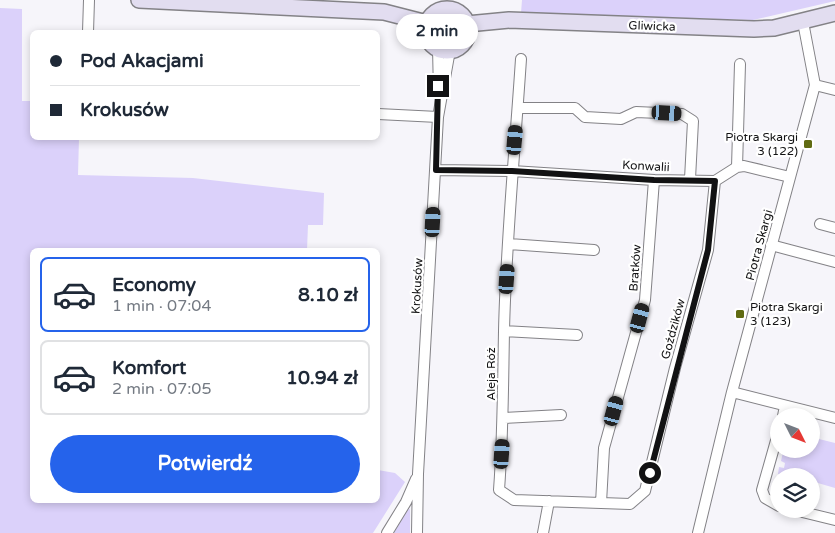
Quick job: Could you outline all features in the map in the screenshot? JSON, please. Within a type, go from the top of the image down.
[{"type":"main road","points":[[139,0],[384,12],[427,23]]},
{"type":"main road","points":[[450,9],[461,14],[467,24],[465,41],[444,49],[428,37],[427,23],[438,12],[450,9]]},
{"type":"main road","name":"Gliwicka","points":[[467,24],[509,20],[754,29],[774,28],[835,13]]},
{"type":"street","points":[[88,30],[89,0]]},
{"type":"street","name":"Piotra Skargi","points":[[698,533],[732,392],[815,85],[803,22]]},
{"type":"street","name":"Krokusów","points":[[417,533],[418,474],[438,117],[444,49]]},
{"type":"street","name":"Aleja Róż","points":[[521,59],[512,171],[504,331],[504,418],[499,490],[514,500],[630,504]]},
{"type":"street","points":[[737,167],[740,64]]},
{"type":"street","points":[[815,85],[835,90]]},
{"type":"street","points":[[518,108],[575,108],[585,117],[621,119],[636,112],[682,114],[693,121],[690,180]]},
{"type":"street","points":[[380,114],[438,117]]},
{"type":"street","points":[[715,181],[737,167],[744,166],[790,177]]},
{"type":"street","name":"Konwalii","points":[[436,170],[512,171],[654,180],[715,181]]},
{"type":"street","name":"Bratków","points":[[601,503],[604,448],[645,300],[654,180]]},
{"type":"street","name":"Goździków","points":[[630,504],[645,491],[675,368],[708,250],[715,181]]},
{"type":"street","points":[[820,224],[835,228]]},
{"type":"street","points":[[509,244],[594,250]]},
{"type":"street","points":[[771,245],[835,262]]},
{"type":"street","name":"Aleja Róż","points":[[504,331],[577,335]]},
{"type":"street","points":[[732,392],[776,408]]},
{"type":"street","name":"Aleja Róż","points":[[504,418],[561,415]]},
{"type":"street","points":[[820,416],[835,418]]},
{"type":"street","points":[[770,501],[765,498],[762,490],[771,458]]},
{"type":"street","points":[[387,533],[406,502],[418,474]]},
{"type":"street","points":[[543,533],[549,501]]},
{"type":"street","points":[[820,516],[835,520]]},
{"type":"shaded area","points":[[522,0],[835,1],[753,20],[521,13]]},
{"type":"shaded area","points":[[0,8],[22,9],[22,101],[30,101],[30,140],[79,140],[78,175],[193,178],[324,193],[323,225],[308,225],[307,248],[30,248],[30,503],[380,503],[380,470],[395,473],[405,482],[373,533],[0,533]]},
{"type":"shaded area","points":[[820,439],[835,443],[835,488],[820,484],[820,468],[784,468],[785,463],[781,461],[782,458],[820,458]]},
{"type":"shaded area","points":[[410,509],[410,533],[394,533],[407,510]]},
{"type":"place","name":"Piotra Skargi 3 (122)","points":[[808,144]]},
{"type":"place","name":"Piotra Skargi 3 (123)","points":[[740,314]]},
{"type":"route","points":[[438,86],[440,99],[436,170],[512,171],[654,180],[715,181],[708,250],[675,368],[650,473]]}]
